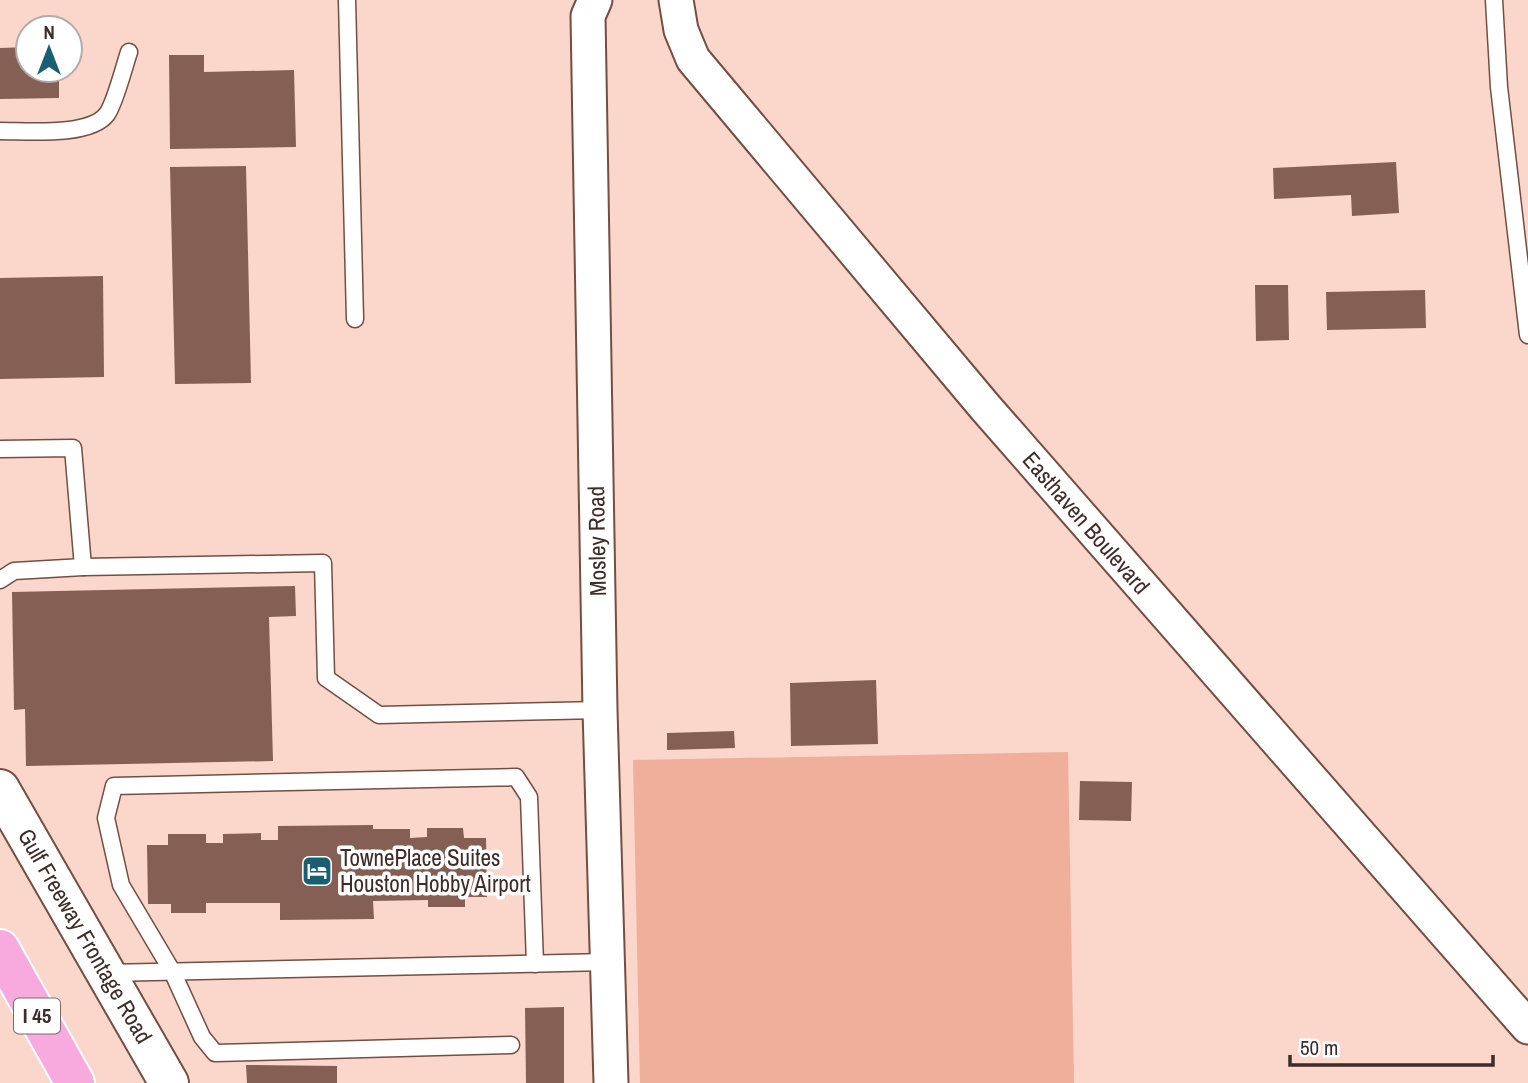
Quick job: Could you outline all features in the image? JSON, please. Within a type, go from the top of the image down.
[{"type":"highway","name":"I 45","points":[[0,949],[75,1083]]},
{"type":"main road","name":"Gulf Freeway Frontage Road","points":[[0,789],[169,1083]]},
{"type":"street","name":"Mosley Road","points":[[596,0],[588,16],[600,710],[611,1083]]},
{"type":"street","name":"Easthaven Boulevard","points":[[676,0],[681,30],[693,59],[985,407],[1528,1027]]},
{"type":"lane","points":[[347,0],[355,319]]},
{"type":"lane","points":[[1494,0],[1499,87],[1528,335]]},
{"type":"lane","points":[[0,131],[60,131],[95,125],[108,114],[129,51]]},
{"type":"lane","points":[[0,449],[73,448],[83,567]]},
{"type":"lane","points":[[0,580],[14,571],[83,567],[323,563],[326,678],[379,715],[600,710]]},
{"type":"lane","points":[[511,1045],[215,1053],[202,1037],[172,971],[121,886],[106,818],[114,786],[516,777],[529,797],[535,964]]},
{"type":"lane","points":[[106,973],[607,962]]},
{"type":"shaded area","points":[[1068,752],[1074,1083],[640,1083],[633,760]]},
{"type":"building","points":[[0,48],[14,48],[14,84],[59,84],[59,98],[0,99]]},
{"type":"building","points":[[169,55],[204,55],[204,72],[294,70],[296,147],[170,149]]},
{"type":"building","points":[[1396,162],[1399,213],[1352,216],[1351,195],[1274,199],[1273,168]]},
{"type":"building","points":[[246,166],[251,383],[175,384],[170,167]]},
{"type":"building","points":[[103,276],[104,377],[0,379],[0,278]]},
{"type":"building","points":[[1255,285],[1288,285],[1289,340],[1256,341]]},
{"type":"building","points":[[1425,290],[1426,328],[1327,330],[1326,292]]},
{"type":"building","points":[[295,586],[296,616],[269,617],[273,761],[26,766],[25,709],[14,710],[12,592]]},
{"type":"building","points":[[876,680],[878,744],[791,746],[790,683]]},
{"type":"building","points":[[734,731],[735,748],[667,750],[667,733]]},
{"type":"building","points":[[1080,781],[1132,782],[1131,821],[1079,820]]},
{"type":"building","name":"TownePlace Suites Houston Hobby Airport","points":[[373,825],[373,829],[410,829],[410,838],[427,837],[427,828],[463,828],[464,838],[486,838],[487,897],[465,897],[465,907],[428,907],[428,900],[373,901],[374,919],[280,920],[280,903],[206,903],[206,913],[171,913],[171,904],[148,904],[147,845],[168,845],[168,834],[206,834],[206,843],[223,843],[223,834],[261,833],[261,840],[278,840],[278,826]]},
{"type":"building","points":[[564,1007],[564,1083],[526,1083],[525,1008]]},
{"type":"building","points":[[246,1065],[337,1066],[337,1083],[247,1083]]},
{"type":"place","name":"TownePlace Suites Houston Hobby Airport","points":[[317,871]]}]
